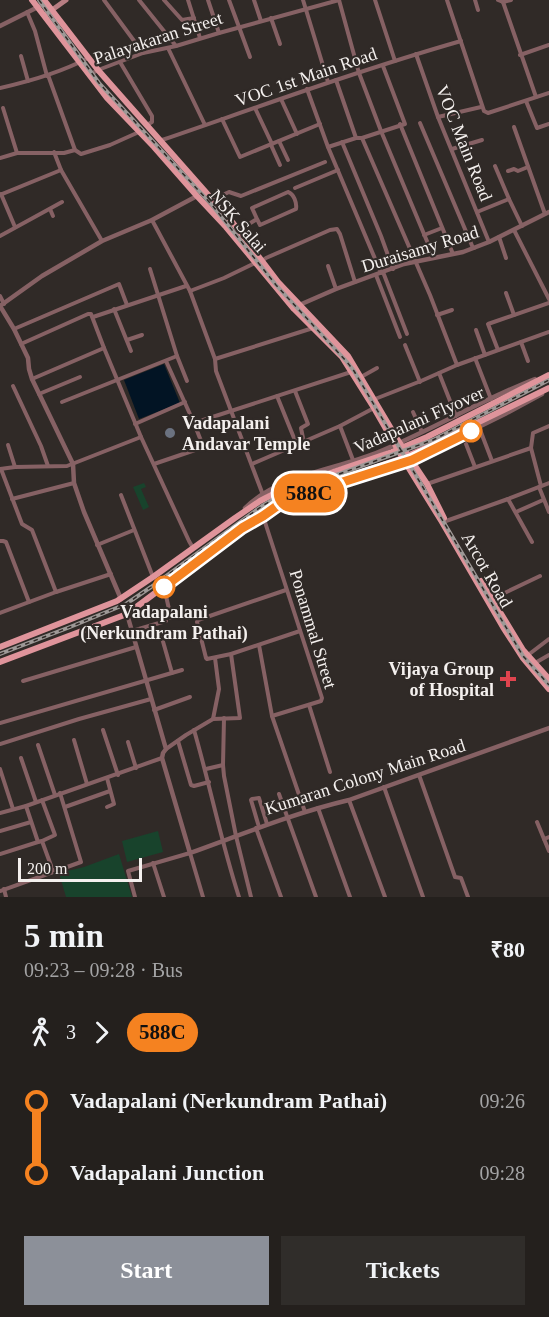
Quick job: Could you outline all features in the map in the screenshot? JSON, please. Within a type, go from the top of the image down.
[{"type":"main road","name":"NSK Salai","points":[[32,0],[107,98],[259,262],[313,328],[342,357],[397,443]]},
{"type":"main road","points":[[45,15],[66,0]]},
{"type":"main road","points":[[44,1],[98,70],[214,199],[239,230],[259,262]]},
{"type":"main road","points":[[62,40],[70,34]]},
{"type":"main road","points":[[69,48],[76,42]]},
{"type":"main road","points":[[212,213],[220,207]]},
{"type":"main road","points":[[297,307],[348,356],[375,399],[408,461]]},
{"type":"main road","name":"Vadapalani Flyover","points":[[3,645],[121,599],[260,501],[283,489],[392,452],[427,437],[547,376]]},
{"type":"main road","name":"Vadapalani Flyover","points":[[0,662],[127,614],[250,522],[292,496],[400,459],[549,388]]},
{"type":"main road","name":"Arcot Road","points":[[408,461],[427,484],[453,537]]},
{"type":"main road","name":"Arcot Road","points":[[408,461],[523,658],[549,689]]},
{"type":"main road","name":"Arcot Road","points":[[475,576],[523,650],[549,679]]},
{"type":"main road","points":[[3,645],[12,658]]},
{"type":"street","points":[[104,0],[143,53]]},
{"type":"street","points":[[139,0],[176,46]]},
{"type":"street","points":[[164,0],[182,20],[194,18]]},
{"type":"street","points":[[188,0],[200,39]]},
{"type":"street","points":[[208,0],[219,33]]},
{"type":"street","points":[[229,0],[250,57]]},
{"type":"street","points":[[254,0],[261,21]]},
{"type":"street","points":[[303,0],[328,83]]},
{"type":"street","points":[[339,0],[359,73],[434,259]]},
{"type":"street","name":"Palayakaran Street","points":[[89,75],[143,53],[176,46],[339,0]]},
{"type":"street","points":[[375,0],[395,61]]},
{"type":"street","points":[[447,0],[484,111],[488,113],[549,93]]},
{"type":"street","points":[[475,0],[478,10]]},
{"type":"street","points":[[511,0],[501,1],[536,98]]},
{"type":"street","points":[[0,26],[38,7],[44,1]]},
{"type":"street","points":[[27,12],[35,31],[47,76],[75,150],[81,154],[90,152],[139,132]]},
{"type":"street","points":[[271,18],[279,44]]},
{"type":"street","name":"VOC 1st Main Road","points":[[162,140],[307,89],[461,41]]},
{"type":"street","points":[[520,55],[549,45]]},
{"type":"street","points":[[168,47],[205,125]]},
{"type":"street","name":"VOC Main Road","points":[[416,54],[438,117],[489,242]]},
{"type":"street","points":[[21,56],[28,81]]},
{"type":"street","points":[[0,88],[47,76],[89,57]]},
{"type":"street","points":[[120,62],[152,116],[152,122],[147,125]]},
{"type":"street","points":[[383,65],[453,254]]},
{"type":"street","points":[[336,80],[356,138]]},
{"type":"street","points":[[307,89],[328,147],[407,334]]},
{"type":"street","points":[[280,99],[297,134]]},
{"type":"street","points":[[526,101],[537,128],[549,124]]},
{"type":"street","points":[[438,117],[482,107]]},
{"type":"street","points":[[3,108],[17,153]]},
{"type":"street","points":[[255,108],[280,165]]},
{"type":"street","points":[[222,119],[240,157],[320,124]]},
{"type":"street","points":[[420,123],[473,248],[475,248]]},
{"type":"street","points":[[328,147],[403,124]]},
{"type":"street","points":[[514,127],[547,213]]},
{"type":"street","points":[[362,138],[457,364]]},
{"type":"street","points":[[452,149],[482,140]]},
{"type":"street","points":[[279,141],[288,160]]},
{"type":"street","points":[[342,142],[393,269]]},
{"type":"street","points":[[467,144],[472,158]]},
{"type":"street","points":[[0,158],[17,153],[64,153],[75,150]]},
{"type":"street","points":[[54,152],[61,170],[102,241]]},
{"type":"street","points":[[214,199],[229,192],[241,196],[325,162]]},
{"type":"street","points":[[495,166],[522,226]]},
{"type":"street","points":[[508,171],[514,169],[518,171],[528,167]]},
{"type":"street","points":[[15,227],[0,195],[61,170]]},
{"type":"street","points":[[295,188],[338,170]]},
{"type":"street","points":[[288,192],[292,194],[296,202],[296,209],[260,225],[257,219],[252,208],[288,192]]},
{"type":"street","points":[[1,305],[42,276],[102,241],[152,220],[197,196]]},
{"type":"street","points":[[477,212],[509,199]]},
{"type":"street","points":[[0,236],[62,202]]},
{"type":"street","points":[[50,209],[53,216]]},
{"type":"street","name":"Duraisamy Road","points":[[297,307],[404,264],[475,248],[547,213]]},
{"type":"street","points":[[239,230],[257,219]]},
{"type":"street","points":[[152,220],[190,291],[215,359],[216,371],[263,495]]},
{"type":"street","points":[[424,235],[442,228]]},
{"type":"street","points":[[190,291],[337,229],[355,282]]},
{"type":"street","points":[[498,350],[488,324],[549,301],[514,231]]},
{"type":"street","points":[[499,237],[506,258]]},
{"type":"street","points":[[328,266],[336,290]]},
{"type":"street","points":[[150,269],[187,381]]},
{"type":"street","points":[[380,274],[400,337]]},
{"type":"street","points":[[14,329],[119,284],[127,305]]},
{"type":"street","points":[[21,344],[88,314],[92,316],[186,286]]},
{"type":"street","points":[[506,293],[514,315]]},
{"type":"street","points":[[0,296],[1,305],[28,358],[32,379],[73,464],[74,483],[84,512],[121,599]]},
{"type":"street","points":[[114,309],[131,351]]},
{"type":"street","points":[[437,315],[452,310]]},
{"type":"street","points":[[92,316],[135,424],[193,548]]},
{"type":"street","points":[[215,359],[313,328]]},
{"type":"street","points":[[476,330],[485,355]]},
{"type":"street","points":[[375,399],[420,382],[457,364],[549,332]]},
{"type":"street","points":[[127,340],[142,335]]},
{"type":"street","points":[[521,342],[528,361]]},
{"type":"street","points":[[405,345],[420,382]]},
{"type":"street","points":[[32,379],[104,348]]},
{"type":"street","points":[[62,402],[177,356]]},
{"type":"street","points":[[475,358],[491,399]]},
{"type":"street","points":[[154,464],[202,446],[166,361]]},
{"type":"street","points":[[361,377],[377,368]]},
{"type":"street","points":[[194,423],[351,372]]},
{"type":"street","points":[[439,373],[456,416]]},
{"type":"street","points":[[235,518],[263,495],[298,478],[375,453],[533,380],[547,376]]},
{"type":"street","points":[[39,394],[80,377]]},
{"type":"street","points":[[13,386],[48,466]]},
{"type":"street","points":[[242,528],[277,506],[308,493],[408,461],[522,405],[549,388]]},
{"type":"street","points":[[277,396],[294,438],[297,440],[303,438],[301,428],[308,424],[295,391]]},
{"type":"street","points":[[135,424],[185,402]]},
{"type":"street","points":[[252,464],[340,426],[374,408]]},
{"type":"street","points":[[413,412],[422,432]]},
{"type":"street","points":[[448,420],[456,438]]},
{"type":"street","points":[[340,426],[353,460]]},
{"type":"street","points":[[549,426],[533,433],[531,448],[543,500],[549,512]]},
{"type":"street","points":[[479,427],[492,461]]},
{"type":"street","points":[[56,592],[32,530],[22,524],[0,469],[67,466],[141,437]]},
{"type":"street","points":[[466,444],[475,467]]},
{"type":"street","points":[[8,445],[15,467]]},
{"type":"street","points":[[427,484],[531,448]]},
{"type":"street","points":[[375,453],[381,470]]},
{"type":"street","points":[[12,499],[74,483]]},
{"type":"street","points":[[446,520],[549,483]]},
{"type":"street","points":[[121,495],[153,577]]},
{"type":"street","points":[[508,499],[532,542]]},
{"type":"street","points":[[516,512],[543,500]]},
{"type":"street","name":"Ponammal Street","points":[[263,516],[322,698],[321,701],[272,716]]},
{"type":"street","points":[[98,545],[134,530]]},
{"type":"street","points":[[0,541],[6,542],[29,602]]},
{"type":"street","points":[[0,613],[111,574]]},
{"type":"street","points":[[492,599],[540,576]]},
{"type":"street","points":[[164,587],[171,618]]},
{"type":"street","points":[[286,590],[198,620],[207,659],[231,654],[300,631]]},
{"type":"street","points":[[127,614],[166,749]]},
{"type":"street","points":[[131,632],[166,621]]},
{"type":"street","points":[[162,638],[172,673]]},
{"type":"street","points":[[528,655],[549,639]]},
{"type":"street","points":[[260,645],[272,716],[305,812]]},
{"type":"street","points":[[22,681],[136,647]]},
{"type":"street","points":[[203,897],[162,758],[166,749],[213,719],[240,718],[231,654]]},
{"type":"street","points":[[535,663],[549,655]]},
{"type":"street","points":[[213,719],[219,689],[215,658]]},
{"type":"street","points":[[0,723],[182,670]]},
{"type":"street","points":[[154,710],[190,697]]},
{"type":"street","points":[[0,744],[151,699]]},
{"type":"street","points":[[309,705],[330,772]]},
{"type":"street","points":[[224,718],[223,765],[236,836],[251,897]]},
{"type":"street","name":"Kumaran Colony Main Road","points":[[190,853],[287,817],[349,800],[419,776],[549,728]]},
{"type":"street","points":[[104,730],[118,775]]},
{"type":"street","points":[[194,730],[206,770],[222,842],[239,897]]},
{"type":"street","points":[[74,740],[87,784]]},
{"type":"street","points":[[178,741],[191,785],[209,782]]},
{"type":"street","points":[[128,742],[136,768]]},
{"type":"street","points":[[38,745],[55,795]]},
{"type":"street","points":[[21,758],[36,802]]},
{"type":"street","points":[[0,813],[118,775],[162,758]]},
{"type":"street","points":[[206,770],[223,765]]},
{"type":"street","points":[[0,769],[13,809]]},
{"type":"street","points":[[419,776],[455,878],[461,878],[468,897]]},
{"type":"street","points":[[106,778],[114,804],[107,807]]},
{"type":"street","points":[[384,787],[423,897]]},
{"type":"street","points":[[64,807],[110,791]]},
{"type":"street","points":[[6,897],[2,890],[81,862],[60,793]]},
{"type":"street","points":[[279,794],[316,897]]},
{"type":"street","points":[[267,824],[259,798],[252,799],[258,828],[281,897]]},
{"type":"street","points":[[0,854],[55,835],[42,800]]},
{"type":"street","points":[[349,800],[385,897]]},
{"type":"street","points":[[26,806],[53,871]]},
{"type":"street","points":[[318,807],[350,897]]},
{"type":"street","points":[[0,831],[31,822]]},
{"type":"street","points":[[537,822],[546,838],[549,851]]},
{"type":"street","points":[[135,897],[128,871],[190,853]]},
{"type":"street","points":[[153,863],[164,897]]},
{"type":"green space","points":[[144,483],[146,487],[141,489],[149,507],[143,510],[133,487]]},
{"type":"green space","points":[[158,831],[163,852],[127,862],[122,841]]},
{"type":"green space","points":[[119,854],[132,897],[66,897],[59,873],[84,867]]},
{"type":"water","points":[[164,364],[180,403],[139,419],[124,380]]},
{"type":"railway","points":[[39,0],[99,83],[212,205],[276,285],[354,371],[523,656],[549,685]]},
{"type":"railway","points":[[0,654],[126,604],[262,506],[281,495],[433,440],[549,380]]},
{"type":"bus line","name":"588C","points":[[164,587],[242,528],[277,506],[308,493],[412,460],[471,431]]},
{"type":"place","name":"Vadapalani Andavar Temple","points":[[170,433]]},
{"type":"place","name":"Vadapalani (Nerkundram Pathai)","points":[[164,587]]},
{"type":"place","name":"Vijaya Group of Hospital","points":[[508,679]]}]
